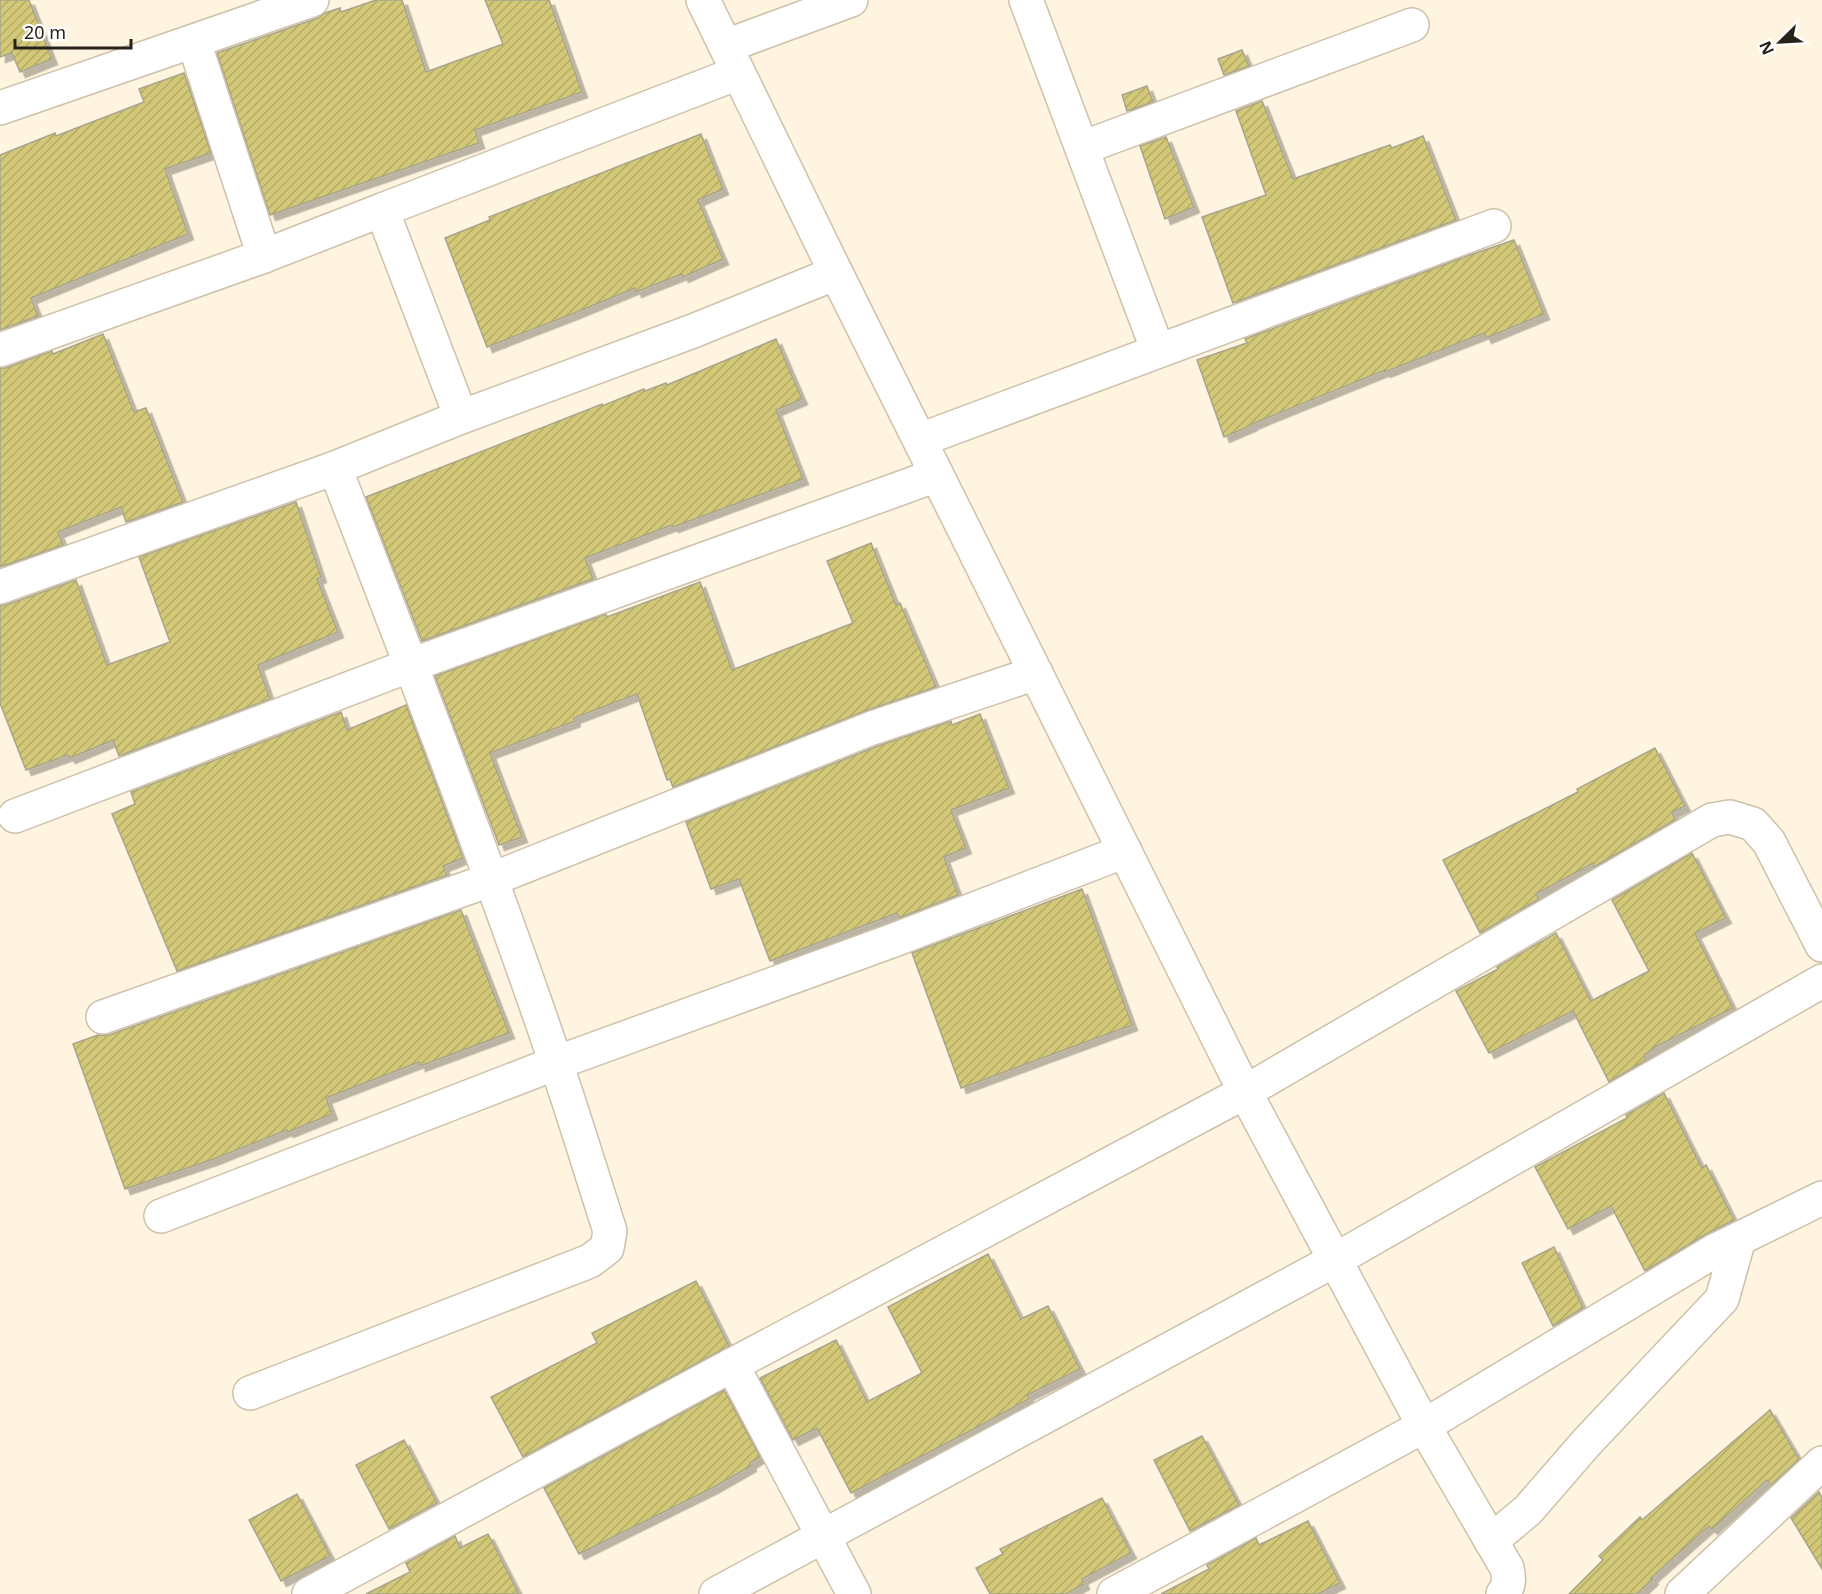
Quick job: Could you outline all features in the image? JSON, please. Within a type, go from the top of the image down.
[{"type":"street","points":[[0,108],[310,0]]},
{"type":"street","points":[[703,0],[836,273],[1245,1092],[1424,1426],[1507,1568],[1509,1580],[1503,1594]]},
{"type":"street","points":[[0,350],[264,256],[382,210],[732,60],[851,0]]},
{"type":"street","points":[[1026,0],[1158,351]]},
{"type":"street","points":[[1082,148],[1412,25]]},
{"type":"street","points":[[194,42],[264,256]]},
{"type":"street","points":[[382,210],[461,417]]},
{"type":"street","points":[[920,440],[1494,226]]},
{"type":"street","points":[[0,587],[335,468],[461,417],[693,331],[836,273]]},
{"type":"street","points":[[250,1393],[590,1261],[606,1248],[610,1231],[556,1063],[411,665],[335,468]]},
{"type":"street","points":[[15,816],[411,665],[937,475]]},
{"type":"street","points":[[103,1017],[490,880],[872,728],[1036,673]]},
{"type":"street","points":[[309,1594],[732,1365],[1245,1092],[1712,820],[1730,817],[1753,824],[1769,842],[1822,945]]},
{"type":"street","points":[[161,1216],[556,1063],[894,940],[1125,851]]},
{"type":"street","points":[[716,1594],[1335,1260],[1822,981]]},
{"type":"street","points":[[1114,1594],[1424,1426],[1716,1250],[1822,1198]]},
{"type":"street","points":[[1491,1541],[1528,1510],[1587,1442],[1722,1299],[1739,1239]]},
{"type":"street","points":[[732,1365],[854,1594]]},
{"type":"street","points":[[1682,1594],[1822,1463]]},
{"type":"building","points":[[0,0],[29,0],[52,59],[20,72],[12,53],[0,57]]},
{"type":"building","points":[[376,0],[402,0],[426,72],[503,44],[485,0],[549,0],[582,92],[475,130],[479,143],[270,215],[217,53],[318,18],[340,8],[341,12]]},
{"type":"building","points":[[1242,50],[1249,66],[1224,75],[1218,59]]},
{"type":"building","points":[[184,73],[211,153],[165,169],[188,234],[31,298],[38,316],[0,330],[0,155],[144,102],[139,89]]},
{"type":"building","points":[[1147,86],[1153,102],[1127,111],[1122,95]]},
{"type":"building","points":[[1262,101],[1293,179],[1390,145],[1392,148],[1423,136],[1456,220],[1233,303],[1202,217],[1266,195],[1236,111]]},
{"type":"building","points":[[701,134],[723,189],[698,200],[723,259],[683,277],[682,274],[636,292],[635,288],[487,347],[445,238],[490,220],[489,217]]},
{"type":"building","points":[[1166,137],[1194,207],[1165,219],[1140,146]]},
{"type":"building","points":[[1514,240],[1544,314],[1486,338],[1484,333],[1385,372],[1385,370],[1224,437],[1197,360],[1247,343],[1245,339]]},
{"type":"building","points":[[103,334],[134,412],[146,408],[183,502],[126,522],[121,507],[58,532],[63,545],[0,567],[0,368],[6,368],[52,351],[53,354]]},
{"type":"building","points":[[776,339],[802,399],[776,410],[803,479],[585,558],[593,579],[422,641],[366,497],[602,404],[602,406],[644,389],[645,391],[666,383],[667,385]]},
{"type":"building","points":[[296,502],[321,577],[317,579],[338,632],[258,665],[270,699],[119,756],[113,740],[70,758],[68,755],[26,770],[0,703],[0,605],[6,605],[76,580],[107,665],[170,642],[139,557]]},
{"type":"building","points":[[871,543],[896,605],[900,603],[936,687],[865,711],[673,787],[670,779],[667,780],[637,694],[574,718],[575,721],[490,753],[522,837],[499,845],[435,676],[606,614],[607,617],[700,582],[732,670],[853,623],[827,561]]},
{"type":"building","points":[[406,705],[463,858],[443,866],[447,875],[177,971],[112,814],[135,804],[131,792],[341,712],[347,730]]},
{"type":"building","points":[[980,714],[1009,788],[951,810],[966,848],[944,857],[958,895],[899,918],[897,913],[770,961],[739,879],[711,889],[686,822],[878,746],[951,721],[952,725]]},
{"type":"building","points":[[1655,748],[1685,806],[1672,812],[1675,820],[1594,867],[1593,863],[1536,894],[1539,899],[1480,933],[1443,860],[1578,792],[1577,789]]},
{"type":"building","points":[[1692,853],[1726,918],[1695,933],[1733,1008],[1653,1048],[1644,1055],[1646,1060],[1609,1082],[1573,1011],[1489,1053],[1456,991],[1498,969],[1497,967],[1556,933],[1591,1001],[1649,971],[1612,900]]},
{"type":"building","points":[[1082,889],[1132,1025],[961,1088],[912,953]]},
{"type":"building","points":[[461,910],[509,1033],[420,1066],[419,1062],[326,1098],[332,1114],[214,1159],[125,1189],[73,1044],[98,1035],[109,1035]]},
{"type":"building","points":[[1664,1093],[1702,1168],[1706,1165],[1734,1220],[1645,1271],[1611,1206],[1568,1229],[1535,1167],[1627,1118],[1626,1115]]},
{"type":"building","points":[[1554,1247],[1583,1308],[1553,1326],[1522,1263]]},
{"type":"building","points":[[988,1254],[1021,1319],[1048,1306],[1080,1369],[1027,1395],[1029,1399],[851,1493],[817,1428],[793,1440],[760,1378],[836,1340],[867,1402],[922,1373],[888,1307]]},
{"type":"building","points":[[696,1281],[729,1346],[523,1457],[491,1397],[597,1343],[592,1333]]},
{"type":"building","points":[[724,1390],[760,1457],[750,1463],[751,1466],[714,1487],[579,1554],[544,1488]]},
{"type":"building","points":[[1770,1410],[1799,1459],[1771,1485],[1767,1480],[1712,1529],[1709,1526],[1651,1578],[1653,1579],[1637,1594],[1569,1594],[1603,1560],[1599,1556],[1640,1517],[1642,1520]]},
{"type":"building","points":[[1202,1436],[1239,1505],[1190,1531],[1154,1460]]},
{"type":"building","points":[[404,1440],[437,1503],[389,1529],[356,1465]]},
{"type":"building","points":[[1819,1492],[1822,1498],[1822,1569],[1791,1518]]},
{"type":"building","points":[[297,1494],[330,1556],[281,1581],[249,1520]]},
{"type":"building","points":[[1102,1498],[1131,1553],[1082,1579],[1084,1584],[1066,1594],[990,1594],[976,1568],[1003,1554],[1000,1549]]},
{"type":"building","points":[[1308,1521],[1340,1583],[1318,1594],[1161,1594],[1209,1569],[1207,1565],[1256,1538],[1259,1545]]},
{"type":"building","points":[[488,1534],[519,1594],[366,1594],[410,1572],[406,1563],[455,1536],[460,1548]]}]
